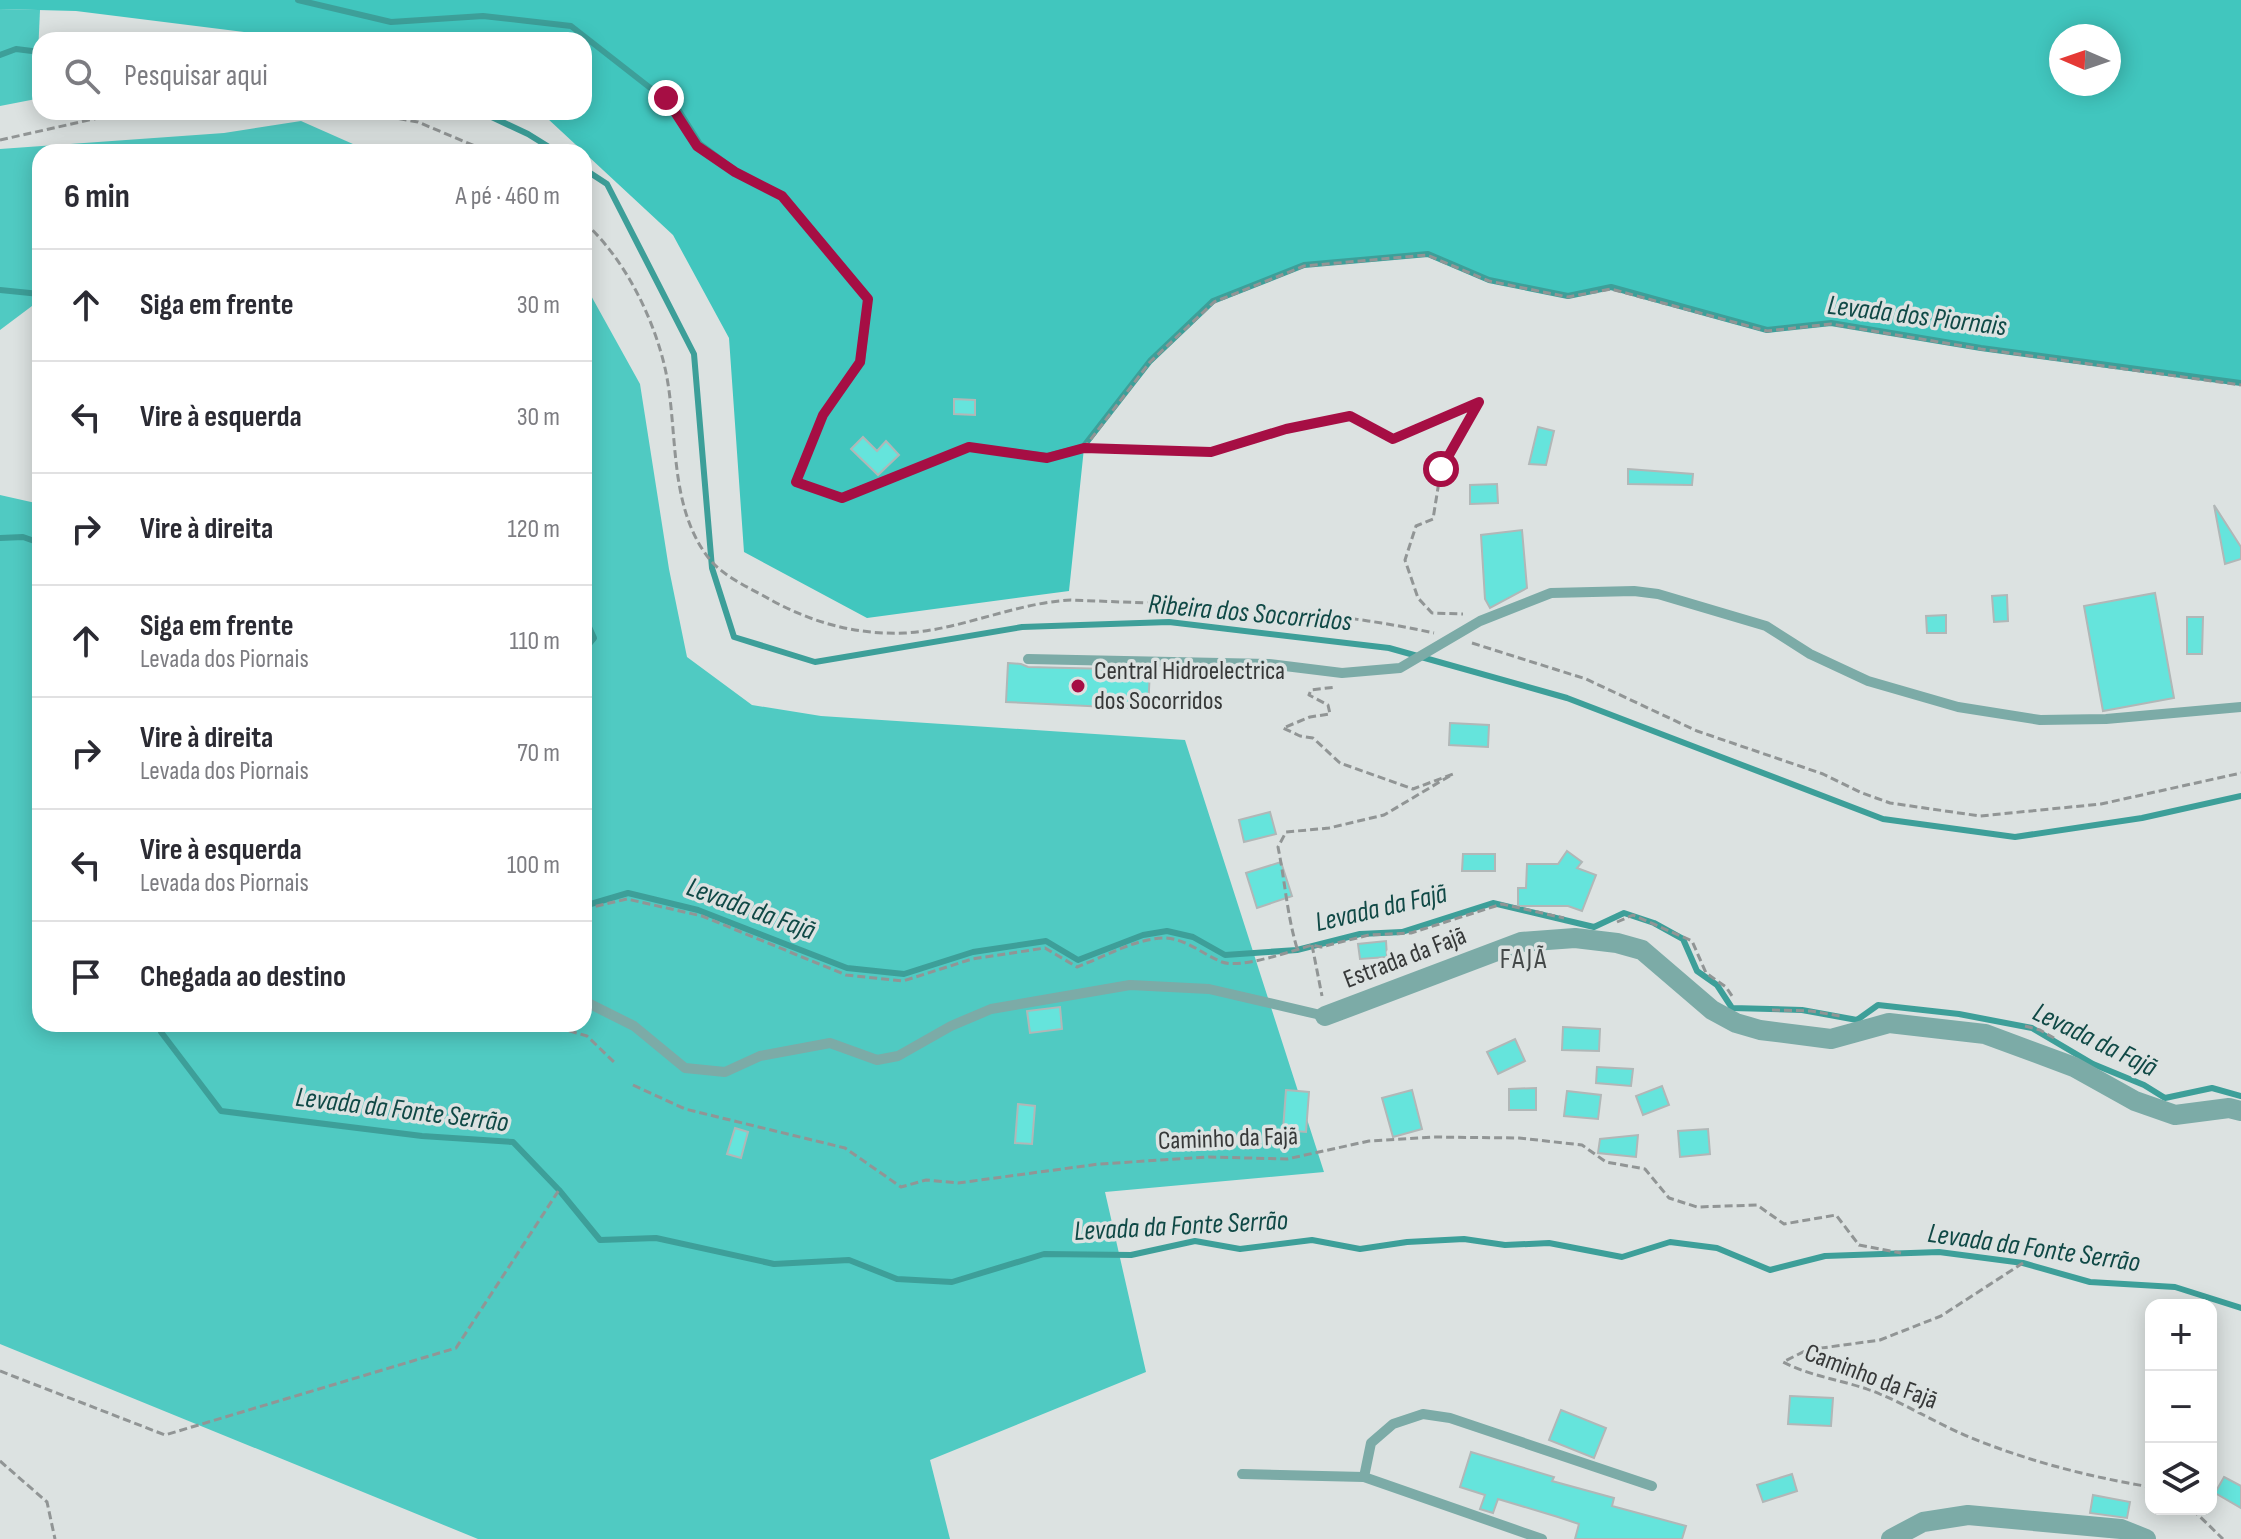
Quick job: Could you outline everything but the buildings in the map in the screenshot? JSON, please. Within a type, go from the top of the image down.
[{"type":"street","name":"Estrada da Fajã","points":[[1325,1016],[1521,942],[1575,938],[1617,943],[1642,950],[1712,1010],[1736,1023],[1760,1030],[1831,1039],[1889,1023],[1985,1034],[2074,1067],[2135,1101],[2175,1115],[2229,1108],[2241,1111]]},
{"type":"street","points":[[1891,1539],[1923,1522],[1968,1515],[2121,1529],[2146,1539]]},
{"type":"lane","points":[[1028,659],[1269,664],[1342,673],[1400,668],[1480,621],[1551,593],[1634,591],[1658,594],[1766,626],[1810,654],[1868,681],[1958,707],[2040,720],[2106,719],[2241,707]]},
{"type":"lane","name":"Estrada da Fajã","points":[[592,1005],[634,1026],[685,1068],[725,1072],[760,1056],[830,1043],[877,1060],[898,1056],[951,1026],[991,1009],[1130,985],[1209,989],[1325,1016]]},
{"type":"lane","points":[[1364,1477],[1371,1443],[1393,1424],[1423,1414],[1450,1418],[1652,1486]]},
{"type":"lane","points":[[1242,1474],[1364,1477],[1542,1539]]},
{"type":"path","points":[[666,98],[697,146],[735,172],[782,196],[868,299],[860,362],[823,415],[796,482],[842,498],[969,447],[1047,458],[1084,448],[1211,452],[1286,429],[1350,416],[1393,439],[1479,402],[1441,469],[1433,519],[1416,526],[1405,560],[1418,598],[1432,613],[1495,616]]},
{"type":"path","points":[[0,140],[89,120]]},
{"type":"path","points":[[407,120],[470,144]]},
{"type":"path","points":[[592,229],[629,278],[654,336],[665,369],[678,483],[693,529],[711,561],[739,582],[798,615],[839,629],[904,633],[938,629],[1044,602],[1071,600],[1246,607],[1408,627],[1446,635]]},
{"type":"path","points":[[1084,448],[1150,362],[1214,302],[1304,266],[1427,255],[1489,281],[1568,297],[1611,289],[1767,331],[1831,324],[1981,349],[2241,385]]},
{"type":"path","points":[[1460,639],[1586,679],[1697,731],[1823,774],[1890,803],[1980,816],[2101,804],[2241,773]]},
{"type":"path","points":[[1297,950],[1278,847],[1286,832],[1329,828],[1384,815],[1453,774],[1413,789],[1340,763],[1313,738],[1283,728],[1310,717],[1330,714],[1328,705],[1309,695],[1311,690],[1336,687],[1342,673]]},
{"type":"path","points":[[592,907],[627,899],[702,916],[846,975],[903,981],[972,959],[1045,948],[1077,967],[1142,942],[1166,938],[1192,945],[1224,963],[1258,961],[1312,945],[1321,947],[1369,935],[1411,933],[1502,904],[1573,921]]},
{"type":"path","points":[[1613,924],[1633,915],[1692,941],[1706,973],[1726,987],[1741,1010]]},
{"type":"path","points":[[1312,945],[1325,1016]]},
{"type":"path","points":[[1769,1010],[1811,1011],[1852,1019]]},
{"type":"path","points":[[2012,1024],[2040,1030],[2065,1044]]},
{"type":"path","points":[[573,1032],[587,1036],[616,1064]]},
{"type":"path","name":"Caminho da Fajã","points":[[633,1085],[685,1109],[845,1148],[901,1187],[926,1180],[958,1183],[1099,1164],[1209,1157],[1287,1159],[1369,1141],[1434,1137],[1519,1138],[1582,1145],[1606,1162],[1645,1169],[1669,1198],[1697,1207],[1757,1205],[1784,1224],[1836,1215],[1859,1245],[1901,1253]]},
{"type":"path","points":[[0,1371],[165,1435],[456,1348],[559,1190]]},
{"type":"path","name":"Caminho da Fajã","points":[[2023,1263],[1941,1316],[1880,1340],[1807,1350],[1783,1362],[1798,1370],[1870,1390],[1969,1437],[2032,1460],[2145,1486]]},
{"type":"path","points":[[0,1461],[47,1502],[55,1539]]},
{"type":"path","points":[[2198,1515],[2223,1539]]},
{"type":"shaded area","points":[[0,0],[2241,0],[2241,385],[1981,349],[1831,324],[1767,331],[1611,289],[1568,297],[1489,281],[1427,255],[1304,266],[1214,302],[1150,362],[1084,448],[1069,591],[867,618],[744,552],[729,338],[673,235],[592,160],[592,144],[575,144],[549,120],[592,120],[592,32],[244,32],[76,11],[0,9]]},
{"type":"shaded area","points":[[0,9],[40,10],[39,32],[32,32],[32,100],[0,106]]},
{"type":"shaded area","points":[[301,121],[353,144],[70,144],[224,133]]},
{"type":"shaded area","points":[[32,147],[32,306],[0,330],[0,149]]},
{"type":"shaded area","points":[[592,297],[640,384],[669,569],[687,657],[752,705],[821,716],[1185,740],[1324,1172],[1105,1192],[1146,1372],[930,1460],[950,1539],[478,1539],[0,1344],[0,495],[32,502],[32,1032],[592,1032]]},
{"type":"waterway","name":"Levada dos Piornais","points":[[298,0],[391,22],[483,16],[571,26],[579,32]]},
{"type":"waterway","name":"Levada dos Piornais","points":[[592,42],[658,94],[667,97],[700,144],[736,171],[783,195],[869,298],[862,363],[824,414],[796,482],[842,496],[969,446],[1047,456],[1083,447],[1150,361],[1213,301],[1304,265],[1428,254],[1489,280],[1568,296],[1611,287],[1767,330],[1831,323],[1981,348],[2241,383]]},
{"type":"waterway","name":"Ribeira dos Socorridos","points":[[0,55],[16,49],[32,51]]},
{"type":"waterway","name":"Ribeira dos Socorridos","points":[[498,120],[544,144]]},
{"type":"waterway","name":"Ribeira dos Socorridos","points":[[592,174],[607,184],[694,354],[712,568],[734,637],[815,662],[1022,627],[1169,622],[1389,648],[1567,698],[1883,819],[2015,837],[2142,818],[2241,796]]},
{"type":"waterway","name":"Levada da Fajã","points":[[0,290],[32,293]]},
{"type":"waterway","name":"Levada da Fonte Serrão","points":[[0,538],[23,537],[32,540]]},
{"type":"waterway","name":"Levada da Fajã","points":[[592,634],[592,640]]},
{"type":"waterway","name":"Levada da Fajã","points":[[592,904],[628,893],[698,910],[847,968],[904,974],[973,952],[1046,941],[1078,960],[1143,935],[1167,931],[1193,937],[1225,955],[1297,950],[1360,934],[1402,932],[1493,903],[1594,927],[1624,913],[1654,923],[1683,939],[1697,971],[1717,985],[1732,1008],[1802,1010],[1857,1020],[1878,1005],[1959,1014],[2032,1028],[2093,1064],[2144,1085],[2165,1098],[2212,1088],[2241,1096]]},
{"type":"waterway","name":"Levada da Fonte Serrão","points":[[161,1032],[221,1111],[422,1136],[513,1142],[559,1190],[600,1240],[656,1238],[774,1264],[849,1260],[897,1279],[952,1282],[1044,1254],[1131,1255],[1195,1241],[1240,1249],[1312,1240],[1360,1249],[1407,1242],[1464,1239],[1505,1245],[1549,1243],[1622,1257],[1670,1242],[1717,1248],[1770,1270],[1825,1256],[1939,1252],[2023,1263],[2090,1282],[2175,1287],[2241,1308]]},
{"type":"place","name":"Central Hidroelectrica dos Socorridos","points":[[1078,686]]},
{"type":"district","name":"FAJÃ","points":[[1524,959]]},
{"type":"route","points":[[666,98],[697,146],[735,172],[782,196],[868,299],[860,362],[823,415],[796,482],[842,498],[969,447],[1047,458],[1084,448],[1211,452],[1286,429],[1350,416],[1393,439],[1479,402],[1441,469]]}]
